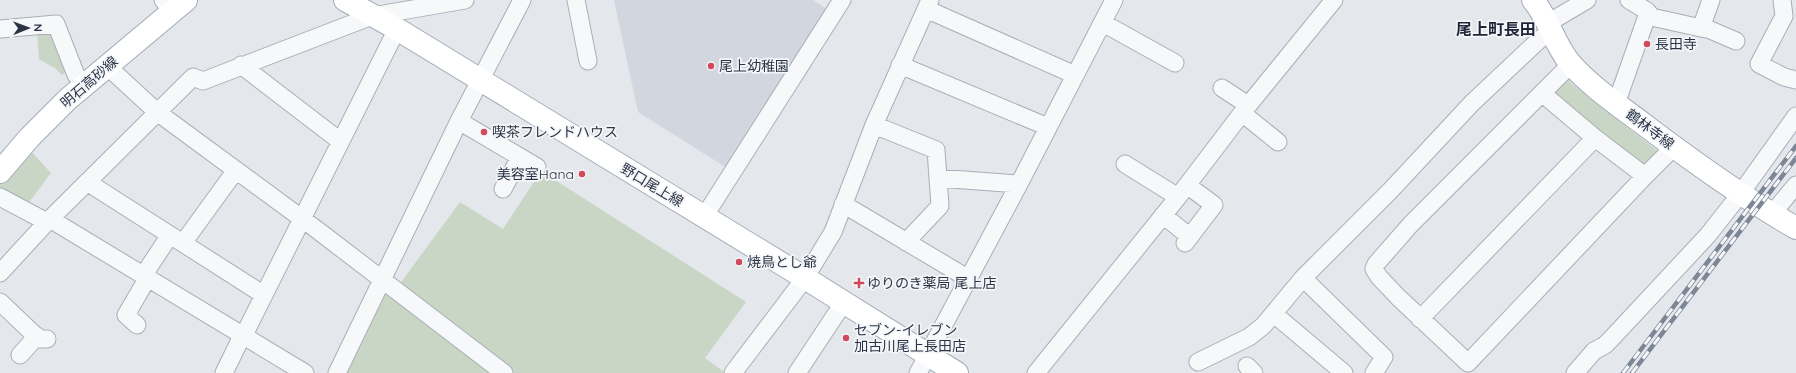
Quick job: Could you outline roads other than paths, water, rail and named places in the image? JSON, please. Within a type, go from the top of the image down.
[{"type":"main road","name":"野口尾上線","points":[[345,0],[396,29],[479,81],[805,278],[957,373]]},
{"type":"main road","name":"鶴林寺線","points":[[1533,0],[1571,64],[1616,104],[1674,147],[1772,214],[1796,228]]},
{"type":"main road","name":"明石高砂線","points":[[0,172],[68,99],[107,66],[174,4]]},
{"type":"street","points":[[0,274],[49,221],[192,77],[203,81],[372,16],[465,0]]},
{"type":"street","points":[[337,373],[459,121],[522,0]]},
{"type":"street","points":[[576,0],[588,61]]},
{"type":"street","points":[[704,217],[842,0]]},
{"type":"street","points":[[918,373],[1019,184],[1114,0]]},
{"type":"street","points":[[1036,373],[1182,191],[1245,109],[1334,0]]},
{"type":"street","points":[[1198,362],[1249,337],[1263,326],[1303,278],[1390,192],[1472,103],[1540,39],[1550,27],[1588,0]]},
{"type":"street","points":[[1629,0],[1647,11],[1651,16]]},
{"type":"street","points":[[1701,28],[1711,0]]},
{"type":"street","points":[[1782,0],[1784,16],[1759,64],[1784,77],[1796,80]]},
{"type":"street","points":[[732,373],[805,278],[833,232],[874,125],[928,4],[1075,74]]},
{"type":"street","points":[[1616,104],[1647,16],[1708,29],[1736,41]]},
{"type":"street","points":[[1103,23],[1175,63]]},
{"type":"street","points":[[0,29],[56,24],[76,75],[86,84]]},
{"type":"street","points":[[224,373],[396,29]]},
{"type":"street","points":[[1571,64],[1543,94],[1411,224],[1376,264],[1374,269],[1379,277],[1420,319],[1463,368],[1674,147]]},
{"type":"street","points":[[107,66],[157,112],[504,373]]},
{"type":"street","points":[[241,66],[340,141]]},
{"type":"street","points":[[900,66],[1048,127]]},
{"type":"street","points":[[1222,88],[1278,142]]},
{"type":"street","points":[[1543,94],[1595,138],[1645,176]]},
{"type":"street","points":[[1575,373],[1594,350],[1605,346],[1708,235],[1741,193],[1796,116]]},
{"type":"street","points":[[459,121],[537,167]]},
{"type":"street","points":[[874,125],[936,150],[940,206],[906,242]]},
{"type":"street","points":[[1420,319],[1595,138]]},
{"type":"street","points":[[503,189],[520,157]]},
{"type":"street","points":[[1133,163],[1182,191],[1214,206],[1188,240],[1163,215]]},
{"type":"street","points":[[137,325],[126,315],[145,277],[236,170]]},
{"type":"street","points":[[938,178],[1019,184]]},
{"type":"street","points":[[88,182],[264,295]]},
{"type":"street","points":[[1772,214],[1796,185]]},
{"type":"street","points":[[0,197],[49,221],[304,373]]},
{"type":"street","points":[[843,204],[969,279]]},
{"type":"street","points":[[1303,278],[1384,357],[1374,373]]},
{"type":"street","points":[[0,302],[42,338],[20,355]]},
{"type":"street","points":[[797,373],[844,302]]},
{"type":"street","points":[[1274,314],[1344,373]]},
{"type":"railway","points":[[1623,373],[1796,146]]},
{"type":"railway","points":[[1632,373],[1796,158]]},
{"type":"place","name":"長田寺","points":[[1647,44]]},
{"type":"place","name":"尾上幼稚園","points":[[711,66]]},
{"type":"place","name":"喫茶フレンドハウス","points":[[484,132]]},
{"type":"place","name":"美容室Hana","points":[[582,174]]},
{"type":"place","name":"焼鳥とし爺","points":[[739,262]]},
{"type":"place","name":"ゆりのき薬局 尾上店","points":[[859,283]]},
{"type":"place","name":"セブン-イレブン 加古川尾上長田店","points":[[846,338]]},
{"type":"district","name":"尾上町長田","points":[[1496,29]]}]
